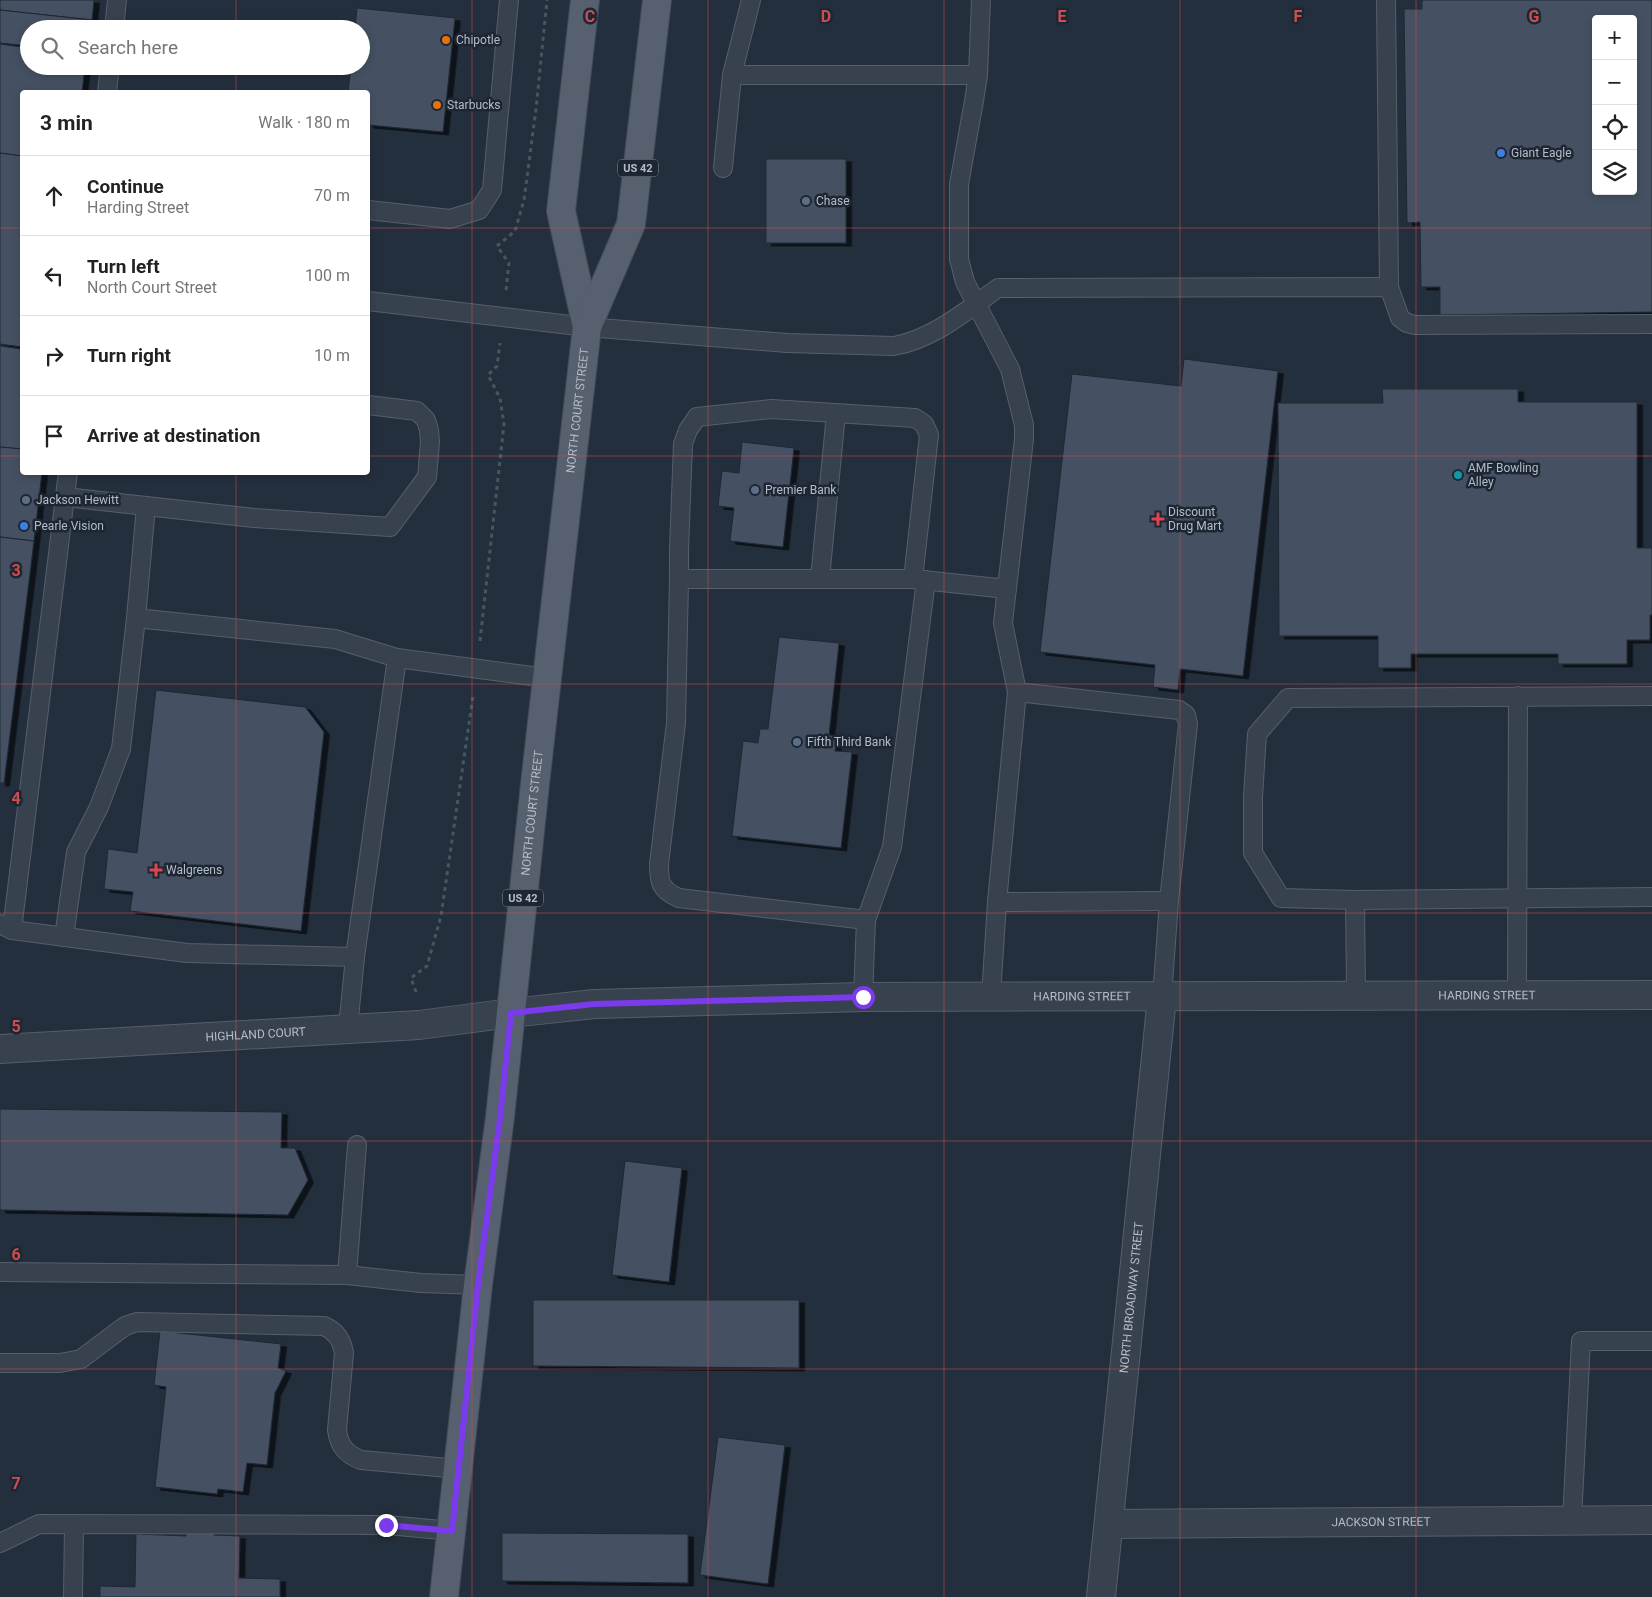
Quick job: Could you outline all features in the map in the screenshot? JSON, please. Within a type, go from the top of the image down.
[{"type":"main road","name":"NORTH COURT STREET","points":[[585,0],[561,211],[587,327]]},
{"type":"main road","name":"NORTH COURT STREET","points":[[444,1597],[478,1285],[500,1118],[587,327],[631,224],[656,0]]},
{"type":"street","name":"HARDING STREET","points":[[511,1013],[594,1004],[863,997],[1652,995]]},
{"type":"street","name":"NORTH BROADWAY STREET","points":[[1101,1597],[1110,1524],[1162,997]]},
{"type":"street","name":"HIGHLAND COURT","points":[[0,1049],[419,1025],[511,1013]]},
{"type":"street","name":"JACKSON STREET","points":[[1110,1524],[1652,1520]]},
{"type":"lane","points":[[115,20],[117,0]]},
{"type":"lane","points":[[370,210],[450,219],[479,210],[492,190],[509,0]]},
{"type":"lane","points":[[723,168],[732,75],[751,0]]},
{"type":"lane","points":[[981,0],[978,75],[959,184],[959,259],[965,282],[1010,369],[1024,425],[1003,623],[1017,692],[996,902],[991,996]]},
{"type":"lane","points":[[1386,0],[1389,287],[1400,318],[1407,323],[1415,325],[1652,324]]},
{"type":"lane","points":[[107,90],[109,75]]},
{"type":"lane","points":[[732,75],[978,75]]},
{"type":"lane","points":[[370,301],[587,327],[787,343],[894,346],[911,343],[926,336],[998,288],[1389,287]]},
{"type":"lane","points":[[65,498],[254,518],[390,527],[427,477],[430,442],[429,430],[426,420],[417,411],[370,405]]},
{"type":"lane","points":[[863,997],[866,920],[892,847],[920,579],[930,435],[924,424],[915,418],[772,409],[697,417],[688,430],[683,444],[676,723],[659,864],[659,877],[662,886],[670,894],[679,898],[866,920]]},
{"type":"lane","points":[[820,578],[836,414]]},
{"type":"lane","points":[[68,475],[6,927],[64,937],[187,953],[356,957]]},
{"type":"lane","points":[[64,937],[76,852],[99,807],[121,749],[136,618],[146,506]]},
{"type":"lane","points":[[679,579],[920,579],[1007,589]]},
{"type":"lane","points":[[136,618],[335,639],[397,658],[547,678]]},
{"type":"lane","points":[[348,1028],[397,658]]},
{"type":"lane","points":[[1017,692],[1179,710],[1186,716],[1188,724],[1169,901],[1162,997]]},
{"type":"lane","points":[[1517,995],[1518,696]]},
{"type":"lane","points":[[1652,696],[1288,698],[1257,734],[1253,797],[1253,853],[1281,898],[1355,900],[1652,897]]},
{"type":"lane","points":[[1355,900],[1356,996]]},
{"type":"lane","points":[[996,902],[1169,901]]},
{"type":"lane","points":[[347,1275],[357,1145]]},
{"type":"lane","points":[[0,1272],[347,1275],[421,1283],[478,1285]]},
{"type":"lane","points":[[0,1363],[60,1363],[81,1359],[125,1326],[137,1322],[324,1326],[336,1333],[343,1346],[338,1430],[340,1442],[347,1453],[361,1460],[459,1470]]},
{"type":"lane","points":[[1572,1521],[1581,1341],[1652,1341]]},
{"type":"lane","points":[[0,1543],[40,1524],[386,1525],[452,1531]]},
{"type":"lane","points":[[74,1524],[74,1597]]},
{"type":"path","points":[[419,1025],[416,990],[411,978],[427,966],[442,916],[477,668],[504,424],[500,398],[488,375],[497,366],[509,263],[497,246],[515,231],[524,200],[547,0]]},
{"type":"building","points":[[0,0],[94,0],[92,20],[0,10]]},
{"type":"building","name":"Giant Eagle","points":[[1422,0],[1652,0],[1652,312],[1440,315],[1440,287],[1421,287],[1420,222],[1407,223],[1404,9],[1422,9]]},
{"type":"building","points":[[357,8],[455,18],[443,132],[370,125],[370,90],[348,90],[350,75],[370,75],[370,20],[356,20]]},
{"type":"building","points":[[0,10],[92,20],[20,20],[20,45],[0,43]]},
{"type":"building","points":[[0,44],[20,47],[20,75],[84,75],[82,90],[20,90],[20,156],[0,153]]},
{"type":"building","points":[[0,153],[20,156],[20,347],[0,344]]},
{"type":"building","name":"Chase","points":[[766,159],[846,159],[846,243],[766,243]]},
{"type":"building","points":[[0,346],[20,349],[20,449],[0,447]]},
{"type":"building","name":"Discount Drug Mart","points":[[1184,359],[1278,371],[1243,676],[1180,669],[1178,690],[1153,687],[1155,665],[1040,652],[1072,374],[1181,386]]},
{"type":"building","name":"AMF Bowling Alley","points":[[1382,389],[1518,389],[1518,402],[1637,402],[1637,548],[1652,548],[1652,615],[1650,615],[1650,640],[1627,640],[1627,664],[1558,664],[1558,654],[1411,654],[1411,668],[1378,668],[1378,636],[1279,636],[1278,403],[1383,403]]},
{"type":"building","name":"Premier Bank","points":[[742,442],[794,448],[783,547],[730,541],[734,508],[718,506],[722,471],[739,473]]},
{"type":"building","points":[[0,447],[20,449],[20,475],[42,475],[34,541],[0,537]]},
{"type":"building","points":[[0,537],[34,541],[4,783],[0,783]]},
{"type":"building","name":"Fifth Third Bank","points":[[779,637],[839,643],[829,735],[837,736],[835,751],[852,752],[841,848],[732,836],[743,741],[758,743],[760,729],[768,729]]},
{"type":"building","name":"Walgreens","points":[[156,690],[305,707],[324,732],[301,931],[130,911],[133,892],[104,889],[108,849],[137,853]]},
{"type":"building","points":[[0,1109],[282,1112],[281,1148],[295,1148],[308,1180],[288,1215],[0,1210]]},
{"type":"building","points":[[625,1161],[682,1168],[669,1282],[612,1275]]},
{"type":"building","points":[[533,1300],[799,1300],[799,1368],[533,1366]]},
{"type":"building","points":[[160,1331],[281,1344],[278,1368],[286,1371],[275,1393],[267,1465],[247,1463],[243,1492],[218,1489],[217,1494],[155,1487],[166,1387],[154,1385]]},
{"type":"building","points":[[718,1437],[785,1445],[768,1584],[700,1575]]},
{"type":"building","points":[[186,1528],[214,1529],[214,1535],[240,1536],[239,1578],[280,1579],[280,1597],[100,1597],[100,1586],[135,1587],[136,1534],[186,1536]]},
{"type":"building","points":[[502,1533],[688,1534],[688,1583],[502,1581]]},
{"type":"place","name":"Chipotle","points":[[446,40]]},
{"type":"place","name":"Starbucks","points":[[437,105]]},
{"type":"place","name":"Giant Eagle","points":[[1501,153]]},
{"type":"place","name":"Chase","points":[[806,201]]},
{"type":"place","name":"AMF Bowling Alley","points":[[1458,475]]},
{"type":"place","name":"Premier Bank","points":[[755,490]]},
{"type":"place","name":"Jackson Hewitt","points":[[26,500]]},
{"type":"place","name":"Discount Drug Mart","points":[[1158,519]]},
{"type":"place","name":"Pearle Vision","points":[[24,526]]},
{"type":"place","name":"Fifth Third Bank","points":[[797,742]]},
{"type":"place","name":"Walgreens","points":[[156,870]]},
{"type":"route","points":[[386,1525],[452,1531],[478,1285],[500,1118],[511,1013],[594,1004],[863,997]]}]
